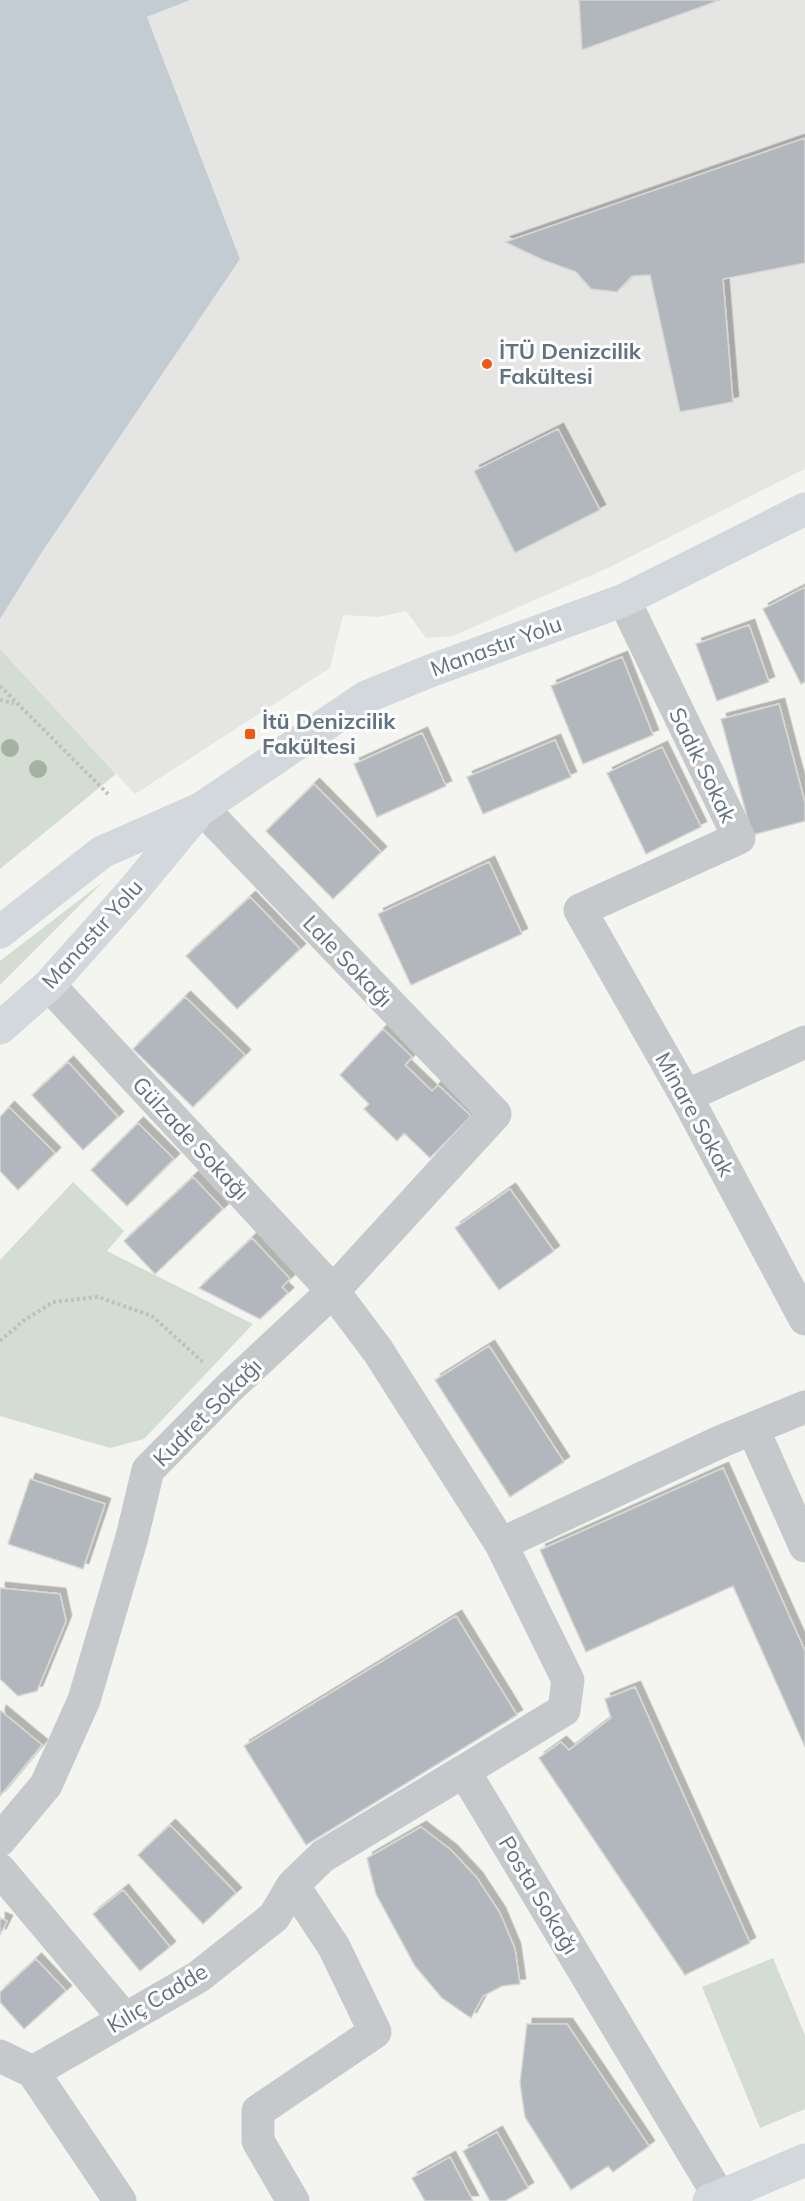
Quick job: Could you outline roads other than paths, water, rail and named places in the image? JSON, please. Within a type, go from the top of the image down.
[{"type":"main road","name":"Manastır Yolu","points":[[0,932],[102,852],[201,808],[366,697],[430,671],[624,600],[805,509]]},
{"type":"main road","name":"Manastır Yolu","points":[[0,1028],[48,985],[131,893],[201,808]]},
{"type":"main road","points":[[714,2199],[805,2160]]},
{"type":"street","name":"Sadık Sokak","points":[[580,910],[739,838],[624,600]]},
{"type":"street","name":"Lale Sokağı","points":[[201,808],[495,1114]]},
{"type":"street","name":"Minare Sokak","points":[[580,910],[686,1096],[805,1319]]},
{"type":"street","name":"Gülzade Sokağı","points":[[48,985],[333,1291],[378,1351],[501,1544],[568,1680],[564,1710],[464,1771]]},
{"type":"street","points":[[686,1096],[805,1042]]},
{"type":"street","name":"Kudret Sokağı","points":[[0,1840],[46,1785],[84,1700],[132,1537],[148,1470],[230,1387],[333,1291],[495,1114]]},
{"type":"street","points":[[501,1544],[722,1441],[805,1407]]},
{"type":"street","points":[[753,1429],[805,1546]]},
{"type":"street","points":[[293,2201],[258,2141],[258,2111],[375,2032],[334,1947],[293,1885],[323,1856],[464,1771]]},
{"type":"street","name":"Posta Sokağı","points":[[464,1771],[714,2199]]},
{"type":"street","points":[[0,1870],[124,2018]]},
{"type":"street","name":"Kılıç Cadde","points":[[33,2072],[198,1977],[274,1917],[293,1885]]},
{"type":"street","points":[[0,2056],[33,2072],[120,2201]]},
{"type":"place","name":"İTÜ Denizcilik Fakültesi","points":[[487,364]]},
{"type":"place","name":"İtü Denizcilik Fakültesi","points":[[250,734]]}]
